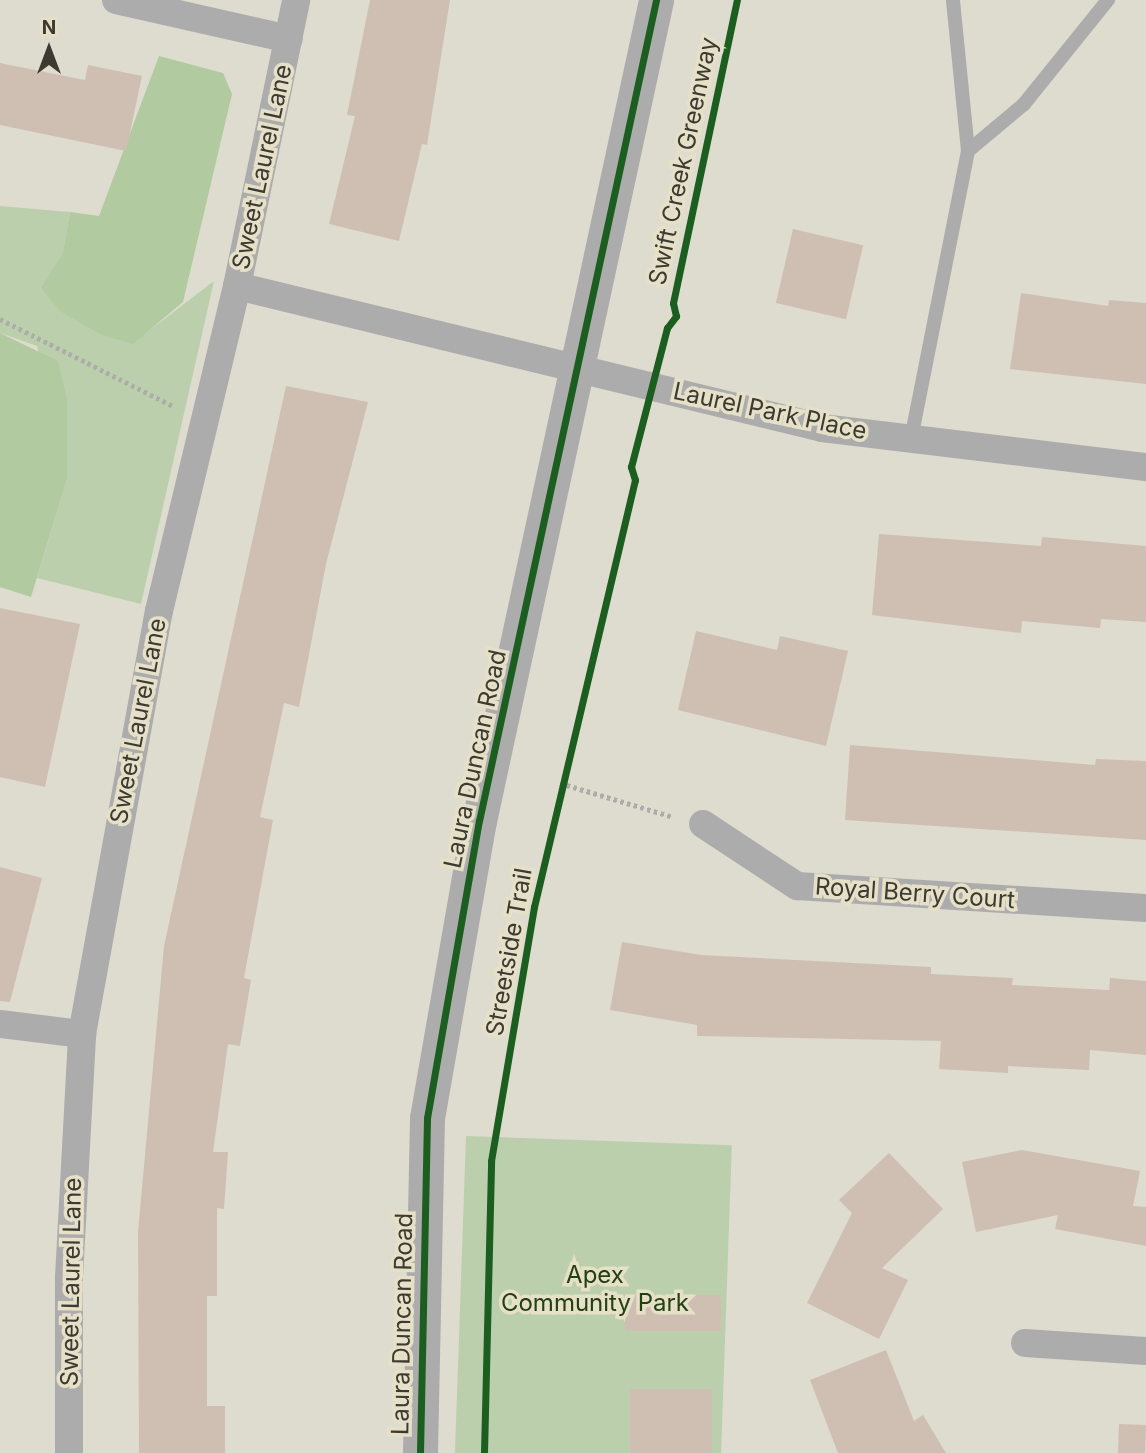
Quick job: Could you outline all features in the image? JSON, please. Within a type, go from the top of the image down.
[{"type":"street","points":[[116,0],[289,39]]},
{"type":"street","name":"Sweet Laurel Lane","points":[[69,1453],[69,1278],[82,1034],[159,611],[237,286],[296,0]]},
{"type":"street","name":"Laura Duncan Road","points":[[420,1453],[427,1118],[479,821],[581,368],[656,0]]},
{"type":"street","name":"Laurel Park Place","points":[[237,286],[822,428],[1146,467]]},
{"type":"street","name":"Royal Berry Court","points":[[703,824],[797,886],[1146,908]]},
{"type":"street","points":[[0,1024],[82,1034]]},
{"type":"street","points":[[1025,1343],[1146,1351]]},
{"type":"lane","points":[[911,439],[968,150],[953,0]]},
{"type":"lane","points":[[968,150],[1024,104],[1108,0]]},
{"type":"path","points":[[0,319],[173,406]]},
{"type":"path","points":[[558,794],[563,772]]},
{"type":"path","points":[[561,783],[703,824]]},
{"type":"green space","points":[[159,56],[223,73],[232,94],[183,302],[133,344],[102,335],[60,311],[41,288],[63,252],[70,212],[99,216]]},
{"type":"green space","points":[[0,206],[70,212],[63,252],[41,289],[133,343],[214,281],[141,604],[37,578],[67,479],[37,346],[0,333]]},
{"type":"green space","points":[[0,333],[58,361],[67,400],[67,479],[31,597],[0,587]]},
{"type":"green space","name":"Apex Community Park","points":[[466,1136],[732,1145],[721,1453],[455,1453]]},
{"type":"building","points":[[370,0],[450,0],[427,145],[422,144],[399,241],[329,224],[355,116],[347,115]]},
{"type":"building","points":[[0,63],[85,80],[88,65],[142,76],[126,151],[0,125]]},
{"type":"building","points":[[793,229],[863,245],[846,319],[776,303]]},
{"type":"building","points":[[1021,293],[1108,306],[1109,300],[1146,303],[1146,384],[1010,369]]},
{"type":"building","points":[[286,386],[368,402],[326,564],[299,707],[284,703],[260,817],[273,820],[244,978],[251,980],[240,1046],[228,1044],[213,1152],[228,1152],[224,1209],[217,1208],[217,1296],[207,1296],[207,1406],[225,1406],[225,1453],[139,1453],[138,1232],[164,946]]},
{"type":"building","points":[[879,534],[1041,546],[1042,537],[1146,546],[1146,622],[1101,619],[1100,628],[1022,621],[1021,633],[872,615]]},
{"type":"building","points":[[0,608],[80,624],[45,787],[0,777]]},
{"type":"building","points":[[696,631],[777,650],[780,636],[848,651],[826,746],[678,710]]},
{"type":"building","points":[[850,745],[1095,765],[1096,759],[1146,761],[1146,840],[845,820]]},
{"type":"building","points":[[0,867],[42,878],[10,1002],[0,1001]]},
{"type":"building","points":[[622,942],[701,955],[931,967],[931,974],[1013,978],[1012,985],[1109,990],[1110,978],[1146,981],[1146,1055],[1090,1050],[1089,1070],[1008,1066],[1008,1073],[939,1069],[941,1041],[697,1036],[697,1025],[610,1010]]},
{"type":"building","points":[[1022,1150],[1140,1171],[1133,1206],[1146,1207],[1146,1246],[1055,1229],[1058,1215],[976,1232],[962,1162]]},
{"type":"building","points":[[889,1153],[943,1209],[882,1268],[908,1280],[879,1339],[807,1303],[852,1213],[839,1200]]},
{"type":"building","points":[[625,1295],[721,1295],[721,1331],[625,1331]]},
{"type":"building","points":[[886,1350],[914,1421],[923,1415],[946,1453],[838,1453],[810,1380]]},
{"type":"building","points":[[630,1389],[712,1389],[712,1453],[630,1453]]},
{"type":"building","points":[[1119,1424],[1146,1425],[1145,1453],[1118,1453]]},
{"type":"cycle path","points":[[420,1453],[427,1118],[479,821],[656,0]]},
{"type":"cycle path","name":"Swift Creek Greenway","points":[[484,1453],[491,1161],[534,907],[635,480],[631,467],[667,328],[676,316],[673,303],[737,0]]}]
